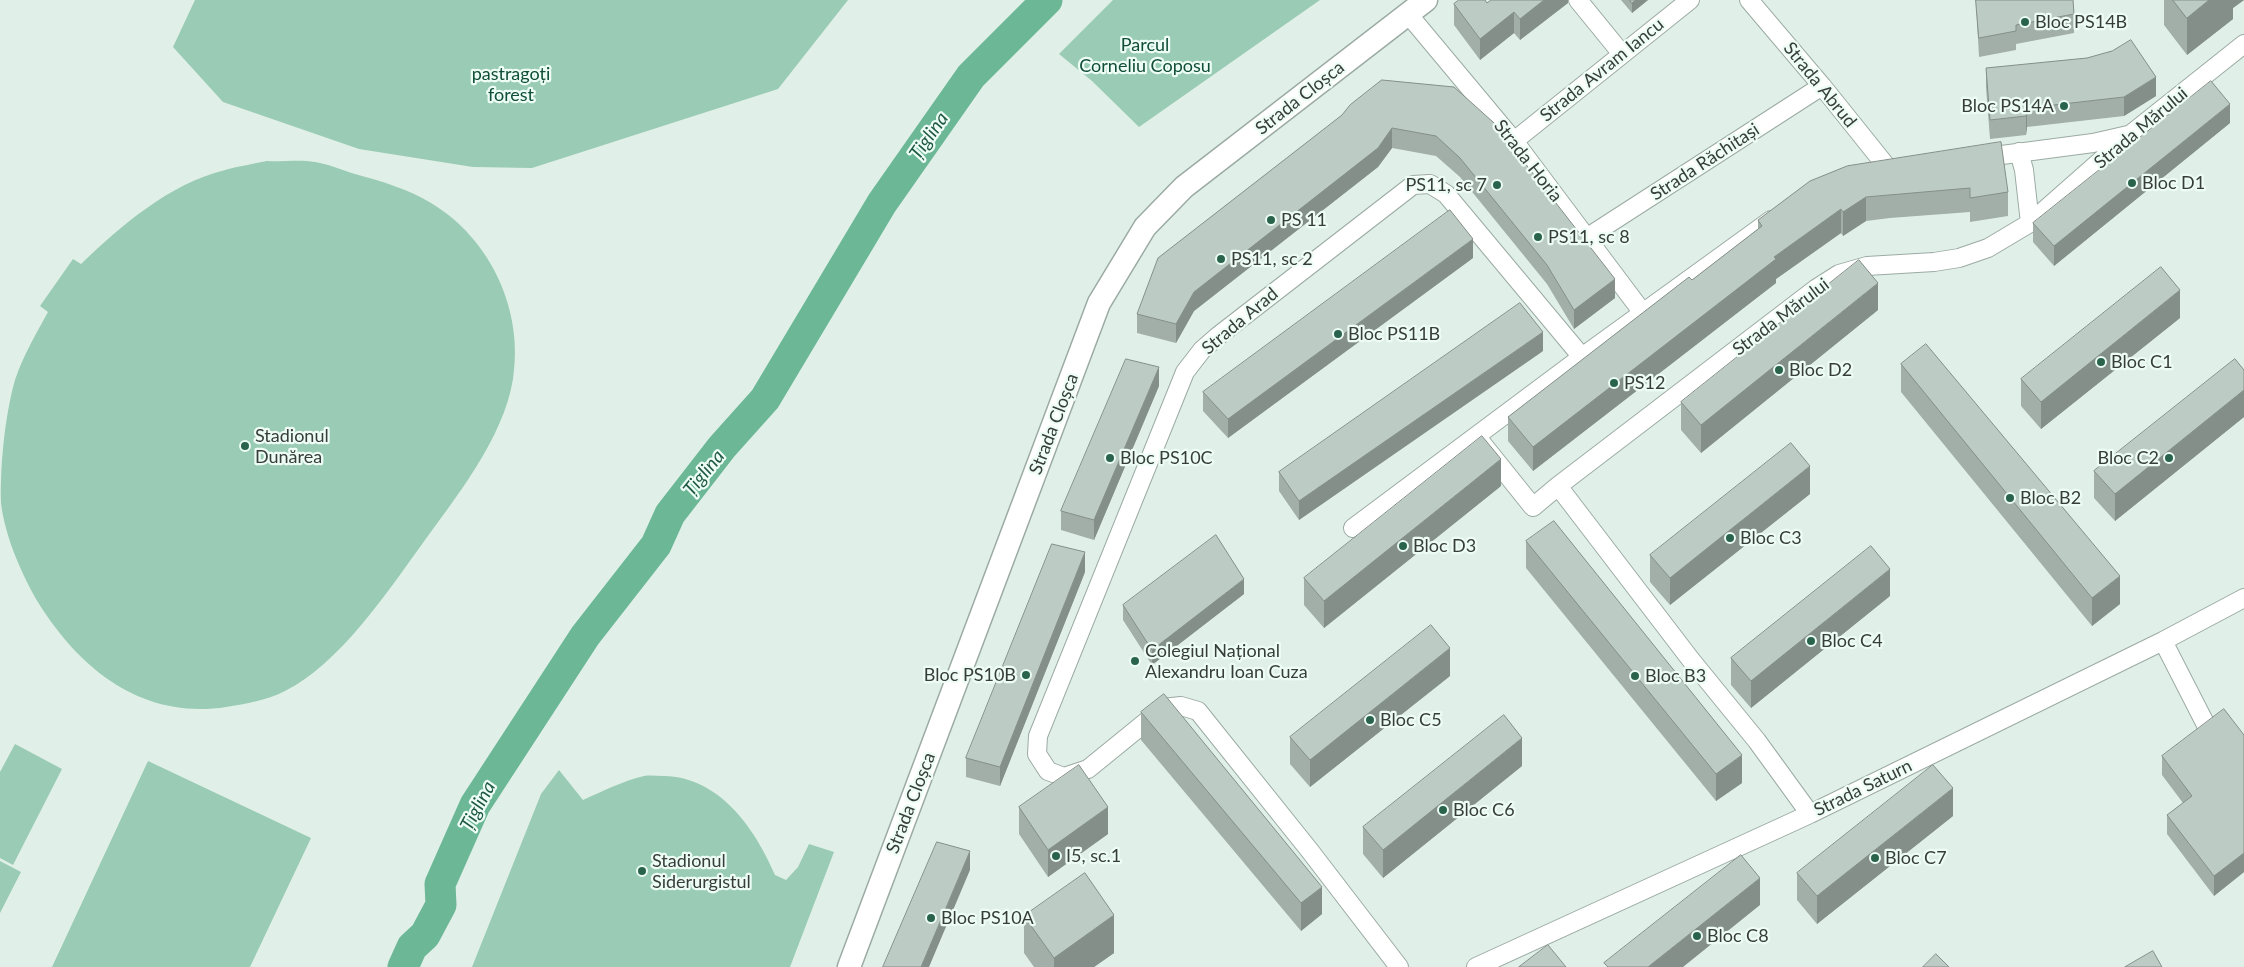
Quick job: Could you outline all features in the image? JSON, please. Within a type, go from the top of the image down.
[{"type":"main road","name":"Strada Cloșca","points":[[849,967],[1099,304],[1126,256],[1145,227],[1184,188],[1426,0]]},
{"type":"street","points":[[1578,0],[1622,54]]},
{"type":"street","name":"Strada Avram Iancu","points":[[1514,141],[1690,0]]},
{"type":"street","name":"Strada Abrud","points":[[1749,0],[1822,86],[1899,170],[1872,175]]},
{"type":"street","name":"Strada Horia","points":[[1408,14],[1514,141],[1643,312]]},
{"type":"street","name":"Strada Mărului","points":[[1476,436],[1534,507],[1558,486],[1817,288],[1839,274],[1868,266],[1934,262],[1959,258],[1988,248],[2030,223],[2131,134],[2244,44]]},
{"type":"street","name":"Strada Răchitași","points":[[1588,237],[1822,86]]},
{"type":"street","points":[[1960,161],[2093,143],[2131,134]]},
{"type":"street","points":[[2019,152],[2024,170],[2030,223]]},
{"type":"street","name":"Strada Arad","points":[[1399,967],[1198,710],[1181,706],[1163,708],[1088,769],[1064,777],[1048,771],[1044,766],[1037,754],[1038,736],[1185,372],[1202,350],[1218,336],[1413,185],[1430,184],[1446,194],[1582,357]]},
{"type":"street","points":[[1354,528],[1643,312],[1789,208]]},
{"type":"street","points":[[1558,486],[1691,660],[1757,741],[1810,814]]},
{"type":"street","name":"Strada Saturn","points":[[1476,967],[1810,814],[2163,641],[2244,598]]},
{"type":"street","points":[[2163,641],[2206,725]]},
{"type":"green space","name":"pastragoți forest","points":[[195,0],[848,0],[778,89],[532,168],[473,167],[359,149],[223,102],[173,47]]},
{"type":"green space","name":"Parcul Corneliu Coposu","points":[[1113,0],[1320,0],[1139,127],[1092,81],[1059,54]]},
{"type":"green space","name":"Stadionul Dunărea","points":[[267,161],[309,161],[330,166],[404,190],[431,203],[452,218],[471,236],[499,279],[508,303],[513,328],[515,353],[513,379],[508,402],[499,424],[476,467],[377,606],[324,664],[305,679],[285,691],[256,701],[226,707],[195,709],[166,705],[140,697],[115,684],[92,667],[71,647],[53,624],[30,588],[10,540],[1,503],[2,457],[8,409],[18,371],[48,312],[40,306],[73,259],[81,264],[147,208],[185,185],[204,176]]},
{"type":"green space","points":[[15,744],[62,769],[13,865],[0,858],[0,772]]},
{"type":"green space","points":[[148,761],[311,838],[250,967],[52,967]]},
{"type":"green space","name":"Stadionul Siderurgistul","points":[[559,770],[583,800],[621,783],[646,776],[684,779],[702,785],[718,795],[733,808],[757,840],[775,875],[786,880],[798,867],[809,844],[834,852],[790,967],[472,967],[541,794]]},
{"type":"green space","points":[[0,861],[21,872],[0,913]]},
{"type":"building","points":[[1459,0],[1485,0],[1487,3],[1491,0],[1544,0],[1520,19],[1514,12],[1480,39],[1454,4]]},
{"type":"building","points":[[1976,0],[2073,0],[2074,14],[2016,25],[2016,31],[1979,38]]},
{"type":"building","points":[[2173,0],[2209,0],[2187,18]]},
{"type":"building","points":[[2131,40],[2156,77],[2124,97],[2027,108],[2026,116],[1990,120],[1986,68],[2087,58],[2112,51]]},
{"type":"building","name":"PS 11","points":[[1382,80],[1454,87],[1493,122],[1615,279],[1574,310],[1547,265],[1460,158],[1436,136],[1392,128],[1378,148],[1194,292],[1176,324],[1137,314],[1158,258],[1342,115],[1350,105]]},
{"type":"building","points":[[2211,81],[2230,104],[2054,246],[2033,223]]},
{"type":"building","points":[[2001,142],[2008,192],[1970,198],[1970,188],[1866,197],[1843,212],[1841,209],[1774,257],[1776,259],[1533,447],[1508,417],[1689,277],[1692,280],[1762,226],[1758,220],[1810,181],[1847,166]]},
{"type":"building","points":[[1450,210],[1473,239],[1228,419],[1203,392]]},
{"type":"building","points":[[1859,260],[1878,283],[1701,425],[1681,402]]},
{"type":"building","points":[[2161,267],[2180,290],[2041,402],[2021,379]]},
{"type":"building","points":[[1520,303],[1543,332],[1299,501],[1279,472]]},
{"type":"building","points":[[1926,344],[2120,576],[2092,598],[1901,364]]},
{"type":"building","name":"Bloc PS10C","points":[[1126,359],[1159,367],[1094,520],[1061,511]]},
{"type":"building","points":[[2235,359],[2244,370],[2244,390],[2115,494],[2094,471]]},
{"type":"building","points":[[1482,436],[1501,459],[1324,601],[1304,578]]},
{"type":"building","points":[[1791,443],[1810,466],[1670,578],[1650,555]]},
{"type":"building","points":[[1554,521],[1742,755],[1716,774],[1526,541]]},
{"type":"building","name":"Colegiul Național Alexandru Ioan Cuza","points":[[1216,535],[1244,579],[1152,650],[1123,605]]},
{"type":"building","name":"Bloc PS10B","points":[[1052,544],[1085,552],[1000,767],[966,758]]},
{"type":"building","points":[[1871,546],[1890,569],[1751,681],[1731,658]]},
{"type":"building","points":[[1431,625],[1450,648],[1310,760],[1290,737]]},
{"type":"building","points":[[1164,694],[1322,887],[1301,903],[1141,712]]},
{"type":"building","points":[[2224,709],[2244,735],[2244,853],[2214,876],[2167,815],[2192,796],[2162,756]]},
{"type":"building","points":[[1504,715],[1522,738],[1383,850],[1363,827]]},
{"type":"building","points":[[1079,765],[1108,807],[1048,850],[1019,807]]},
{"type":"building","points":[[1933,765],[1953,788],[1817,896],[1797,873]]},
{"type":"building","name":"Bloc PS10A","points":[[937,842],[970,851],[921,967],[883,967]]},
{"type":"building","points":[[1741,855],[1760,878],[1648,967],[1608,967],[1604,963]]},
{"type":"building","points":[[1085,873],[1114,915],[1054,958],[1024,916]]},
{"type":"building","points":[[1548,945],[1566,967],[1519,967]]},
{"type":"building","points":[[2153,951],[2162,967],[2125,967]]},
{"type":"building","points":[[1936,954],[1949,967],[1923,967]]},
{"type":"waterway","name":"Țiglina","points":[[403,967],[412,947],[425,935],[441,905],[440,884],[475,805],[585,636],[656,545],[670,514],[722,447],[765,399],[882,203],[971,76],[1047,0]]},
{"type":"place","name":"Bloc PS14B","points":[[2025,22]]},
{"type":"place","name":"Bloc PS14A","points":[[2064,106]]},
{"type":"place","name":"Bloc D1","points":[[2132,183]]},
{"type":"place","name":"PS11, sc 7","points":[[1497,185]]},
{"type":"place","name":"PS 11","points":[[1271,220]]},
{"type":"place","name":"PS11, sc 8","points":[[1538,237]]},
{"type":"place","name":"PS11, sc 2","points":[[1221,259]]},
{"type":"place","name":"Bloc PS11B","points":[[1338,334]]},
{"type":"place","name":"Bloc C1","points":[[2101,362]]},
{"type":"place","name":"Bloc D2","points":[[1779,370]]},
{"type":"place","name":"PS12","points":[[1614,383]]},
{"type":"place","name":"Stadionul Dunărea","points":[[245,446]]},
{"type":"place","name":"Bloc PS10C","points":[[1110,458]]},
{"type":"place","name":"Bloc C2","points":[[2169,458]]},
{"type":"place","name":"Bloc B2","points":[[2010,498]]},
{"type":"place","name":"Bloc C3","points":[[1730,538]]},
{"type":"place","name":"Bloc D3","points":[[1403,546]]},
{"type":"place","name":"Bloc C4","points":[[1811,641]]},
{"type":"place","name":"Colegiul Național Alexandru Ioan Cuza","points":[[1135,661]]},
{"type":"place","name":"Bloc PS10B","points":[[1026,675]]},
{"type":"place","name":"Bloc B3","points":[[1635,676]]},
{"type":"place","name":"Bloc C5","points":[[1370,720]]},
{"type":"place","name":"Bloc C6","points":[[1443,810]]},
{"type":"place","name":"I5, sc.1","points":[[1056,856]]},
{"type":"place","name":"Bloc C7","points":[[1875,858]]},
{"type":"place","name":"Stadionul Siderurgistul","points":[[642,871]]},
{"type":"place","name":"Bloc PS10A","points":[[931,918]]},
{"type":"place","name":"Bloc C8","points":[[1697,936]]}]
